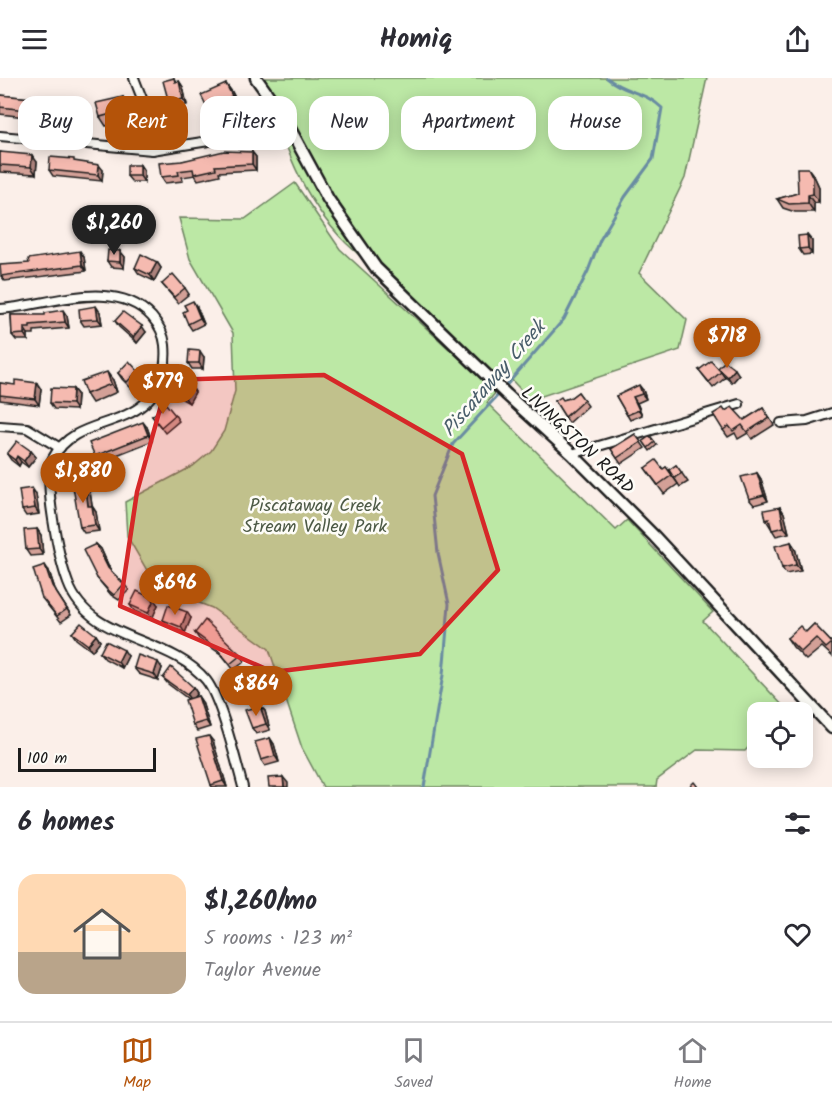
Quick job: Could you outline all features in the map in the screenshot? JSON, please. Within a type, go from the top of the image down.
[{"type":"main road","name":"LIVINGSTON ROAD","points":[[256,78],[269,96]]},
{"type":"main road","name":"LIVINGSTON ROAD","points":[[297,142],[328,199],[376,268],[482,372],[572,454],[738,624],[832,728]]},
{"type":"street","points":[[134,78],[141,96]]},
{"type":"street","points":[[0,136],[105,146]]},
{"type":"street","points":[[0,309],[90,297],[123,298],[132,301],[147,312],[162,333],[165,346],[164,374],[151,396],[144,404],[124,415],[80,431],[60,448],[51,465],[50,490],[58,549],[72,594],[87,611],[109,627],[184,662],[206,680],[215,697],[243,787]]},
{"type":"street","points":[[572,454],[739,404]]},
{"type":"street","points":[[781,423],[807,421],[832,413]]},
{"type":"street","points":[[0,426],[27,428],[60,448]]},
{"type":"highlighted area","points":[[324,375],[462,454],[498,570],[420,654],[273,672],[120,606],[137,492],[168,380]]},
{"type":"green space","points":[[264,78],[707,78],[685,178],[639,273],[687,320],[680,350],[530,400],[508,376],[497,381],[346,243],[330,225],[304,186],[288,150],[297,150],[297,96],[270,96]]},
{"type":"green space","name":"Piscataway Creek Stream Valley Park","points":[[295,183],[340,249],[496,392],[487,403],[616,530],[627,520],[713,612],[703,621],[779,702],[747,702],[747,749],[745,751],[697,750],[657,780],[656,787],[323,787],[302,748],[269,649],[212,608],[156,586],[127,536],[125,502],[193,466],[211,451],[224,431],[235,391],[233,333],[190,259],[179,218],[245,219]]},
{"type":"building","points":[[174,78],[175,82],[179,81],[182,96],[167,96],[163,81]]},
{"type":"building","points":[[226,84],[232,96],[202,96]]},
{"type":"building","points":[[0,95],[18,97],[18,109],[0,107]]},
{"type":"building","points":[[105,101],[105,116],[100,117],[96,103]]},
{"type":"building","points":[[224,151],[252,152],[252,164],[215,166],[216,169],[194,174],[193,169],[178,171],[179,175],[161,177],[159,163],[182,161]]},
{"type":"building","points":[[0,152],[32,155],[31,167],[0,165]]},
{"type":"building","points":[[50,157],[74,159],[74,161],[99,165],[98,175],[49,170]]},
{"type":"building","points":[[127,165],[140,165],[140,176],[127,176]]},
{"type":"building","points":[[797,168],[808,168],[813,178],[813,194],[808,195],[808,203],[789,204],[777,199],[798,193]]},
{"type":"building","points":[[807,235],[808,248],[799,249],[798,236]]},
{"type":"building","points":[[108,250],[120,251],[120,262],[107,261]]},
{"type":"building","points":[[80,251],[82,265],[1,276],[0,265],[29,263],[28,259]]},
{"type":"building","points":[[141,254],[157,262],[150,275],[135,268]]},
{"type":"building","points":[[173,274],[185,288],[174,297],[162,284]]},
{"type":"building","points":[[193,301],[200,318],[188,324],[183,312],[187,310],[184,305]]},
{"type":"building","points":[[96,306],[98,319],[80,320],[79,309]]},
{"type":"building","points":[[63,310],[65,322],[30,325],[30,328],[24,328],[24,334],[12,335],[11,315],[45,315],[45,313]]},
{"type":"building","points":[[123,312],[142,326],[133,337],[115,321]]},
{"type":"building","points":[[189,350],[200,351],[199,363],[188,363]]},
{"type":"building","points":[[129,361],[138,371],[127,382],[118,373]]},
{"type":"building","points":[[711,361],[721,372],[709,382],[699,370]]},
{"type":"building","points":[[725,361],[735,369],[728,377],[718,368]]},
{"type":"building","points":[[107,372],[111,384],[86,394],[81,381]]},
{"type":"building","points":[[15,380],[37,383],[35,399],[0,395],[0,383],[15,385]]},
{"type":"building","points":[[182,382],[191,386],[185,398],[176,392]]},
{"type":"building","points":[[639,385],[642,394],[633,397],[639,410],[627,415],[616,396]]},
{"type":"building","points":[[51,388],[73,389],[72,404],[50,403]]},
{"type":"building","points":[[578,392],[584,400],[565,417],[555,401],[561,397],[563,400],[570,398]]},
{"type":"building","points":[[166,404],[175,415],[161,427],[152,416]]},
{"type":"building","points":[[732,407],[744,420],[763,408],[769,418],[747,432],[742,425],[733,431],[729,426],[723,430],[713,414],[723,408],[725,411]]},
{"type":"building","points":[[143,422],[148,435],[95,456],[89,443]]},
{"type":"building","points":[[635,434],[641,442],[617,458],[611,449]]},
{"type":"building","points":[[650,436],[655,442],[648,448],[643,441]]},
{"type":"building","points":[[17,441],[31,451],[24,461],[17,456],[15,460],[7,454]]},
{"type":"building","points":[[656,460],[672,475],[658,485],[645,468]]},
{"type":"building","points":[[676,465],[682,473],[674,478],[669,470]]},
{"type":"building","points":[[757,473],[764,495],[749,499],[741,477]]},
{"type":"building","points":[[85,479],[88,506],[92,506],[95,525],[80,527],[72,481]]},
{"type":"building","points":[[32,488],[35,508],[22,510],[19,490]]},
{"type":"building","points":[[780,507],[784,527],[772,530],[769,519],[766,520],[764,510]]},
{"type":"building","points":[[37,529],[39,549],[26,550],[24,530]]},
{"type":"building","points":[[791,542],[796,565],[782,568],[775,546]]},
{"type":"building","points":[[96,544],[108,568],[124,584],[114,595],[97,578],[83,550]]},
{"type":"building","points":[[45,565],[52,586],[67,609],[57,616],[42,598],[33,569]]},
{"type":"building","points":[[137,591],[154,599],[148,613],[130,605]]},
{"type":"building","points":[[168,605],[187,612],[181,627],[163,620]]},
{"type":"building","points":[[205,620],[241,655],[230,664],[218,650],[195,633]]},
{"type":"building","points":[[81,623],[96,635],[88,645],[72,633]]},
{"type":"building","points":[[814,624],[832,643],[826,648],[816,638],[801,652],[787,638],[800,626],[806,632]]},
{"type":"building","points":[[106,641],[124,650],[118,662],[100,653]]},
{"type":"building","points":[[138,655],[158,662],[154,674],[134,668]]},
{"type":"building","points":[[171,667],[193,687],[187,695],[163,678]]},
{"type":"building","points":[[251,673],[258,691],[244,696],[236,679]]},
{"type":"building","points":[[198,696],[206,721],[193,725],[185,700]]},
{"type":"building","points":[[260,706],[266,724],[252,728],[245,710]]},
{"type":"building","points":[[209,736],[223,781],[211,785],[196,739]]},
{"type":"building","points":[[270,738],[275,756],[261,760],[255,742]]},
{"type":"building","points":[[283,777],[284,787],[269,787],[268,778]]},
{"type":"waterway","name":"Piscataway Creek","points":[[504,388],[564,319],[588,271],[600,240],[625,197],[653,159],[662,108],[649,98],[621,87],[607,78]]},
{"type":"waterway","name":"Piscataway Creek","points":[[424,787],[443,675],[449,604],[438,553],[432,496],[453,444],[500,393]]}]
